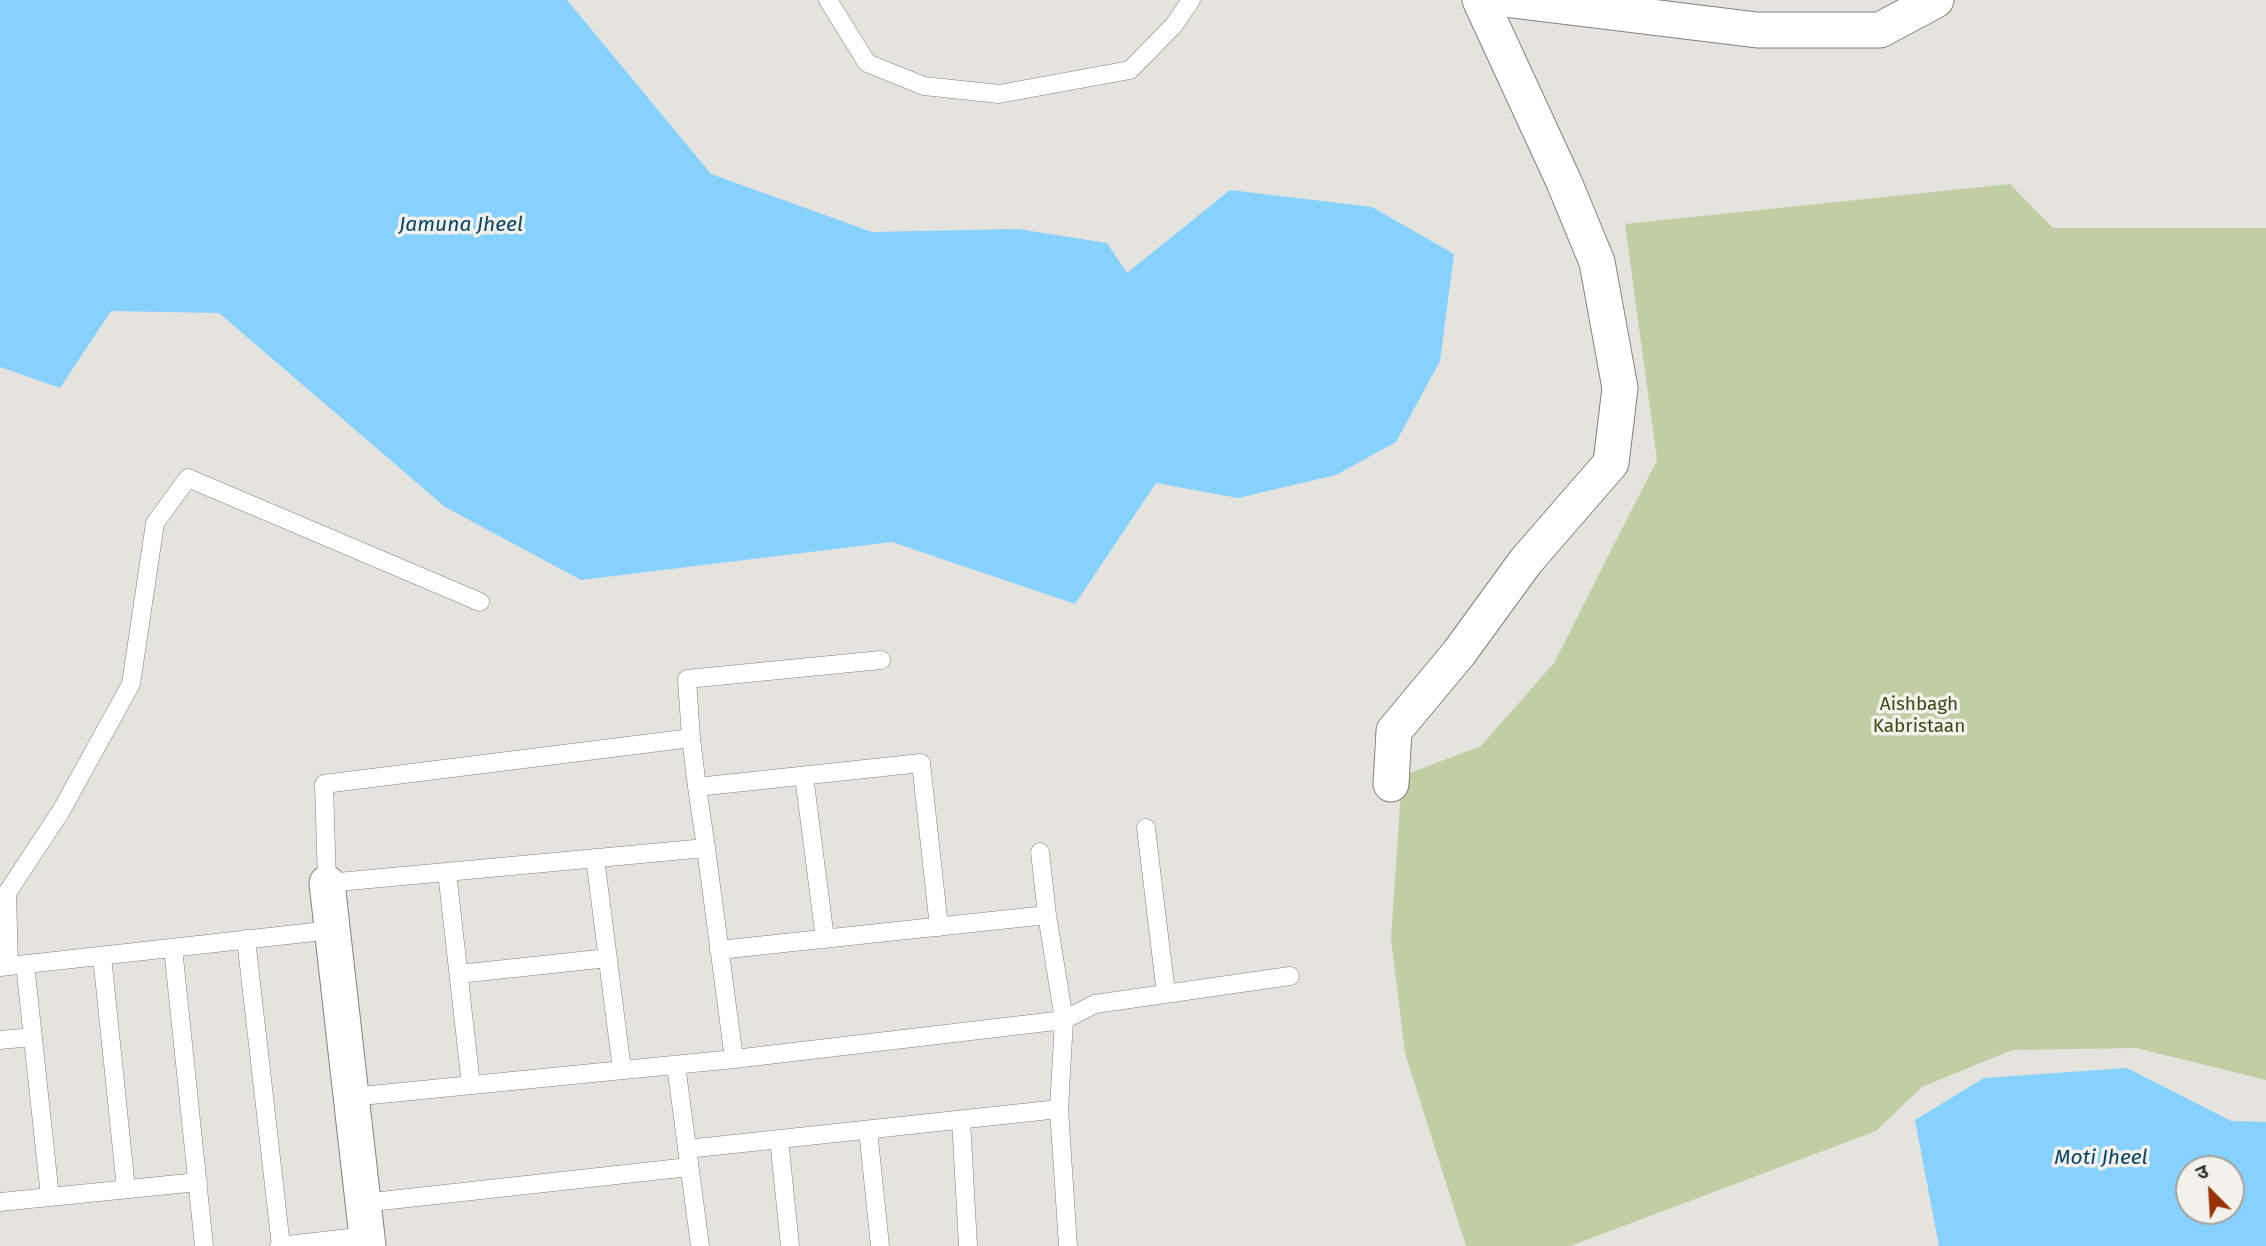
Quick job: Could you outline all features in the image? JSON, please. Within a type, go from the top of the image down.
[{"type":"street","points":[[1391,784],[1394,731],[1459,653],[1526,561],[1611,463],[1620,388],[1597,262],[1564,181],[1480,0]]},
{"type":"street","points":[[1512,0],[1770,30],[1880,30],[1936,0]]},
{"type":"street","points":[[327,883],[366,1228]]},
{"type":"lane","points":[[828,0],[867,63],[924,86],[999,94],[1130,70],[1174,25],[1191,0]]},
{"type":"lane","points":[[50,1197],[33,1037],[11,966],[7,893],[61,811],[131,684],[155,523],[188,478],[480,602]]},
{"type":"lane","points":[[734,1059],[697,787],[687,679],[881,660]]},
{"type":"lane","points":[[691,738],[324,784],[327,883],[706,848]]},
{"type":"lane","points":[[697,787],[921,763],[939,927]]},
{"type":"lane","points":[[804,776],[825,939]]},
{"type":"lane","points":[[1146,828],[1166,994]]},
{"type":"lane","points":[[1040,852],[1064,1020],[1059,1109],[1068,1246]]},
{"type":"lane","points":[[596,858],[622,1070]]},
{"type":"lane","points":[[447,872],[471,1085]]},
{"type":"lane","points":[[719,950],[1047,915]]},
{"type":"lane","points":[[11,966],[332,930]]},
{"type":"lane","points":[[246,939],[280,1246],[779,1139],[1059,1109]]},
{"type":"lane","points":[[173,947],[204,1246]]},
{"type":"lane","points":[[102,956],[126,1189]]},
{"type":"lane","points":[[459,974],[608,958]]},
{"type":"lane","points":[[351,1097],[734,1059],[1064,1020],[1095,1004],[1290,976]]},
{"type":"lane","points":[[0,1040],[33,1037]]},
{"type":"lane","points":[[676,1065],[700,1246]]},
{"type":"lane","points":[[961,1120],[968,1246]]},
{"type":"lane","points":[[868,1130],[880,1246]]},
{"type":"lane","points":[[779,1139],[790,1246]]},
{"type":"lane","points":[[0,1202],[198,1182]]},
{"type":"green space","name":"Aishbagh Kabristaan","points":[[2010,184],[2053,228],[2266,228],[2266,1080],[2136,1048],[2012,1050],[1922,1087],[1876,1131],[1570,1246],[1466,1246],[1405,1053],[1391,938],[1402,776],[1481,746],[1554,663],[1657,460],[1625,224]]},
{"type":"water","name":"Jamuna Jheel","points":[[0,0],[567,0],[711,174],[872,232],[1018,229],[1107,243],[1127,273],[1230,190],[1372,207],[1454,254],[1440,361],[1396,442],[1336,475],[1238,498],[1156,483],[1075,604],[892,542],[581,580],[445,507],[219,313],[111,311],[60,388],[0,367]]},
{"type":"water","name":"Moti Jheel","points":[[2127,1068],[2231,1121],[2266,1122],[2266,1246],[1939,1246],[1915,1120],[1984,1078]]}]
